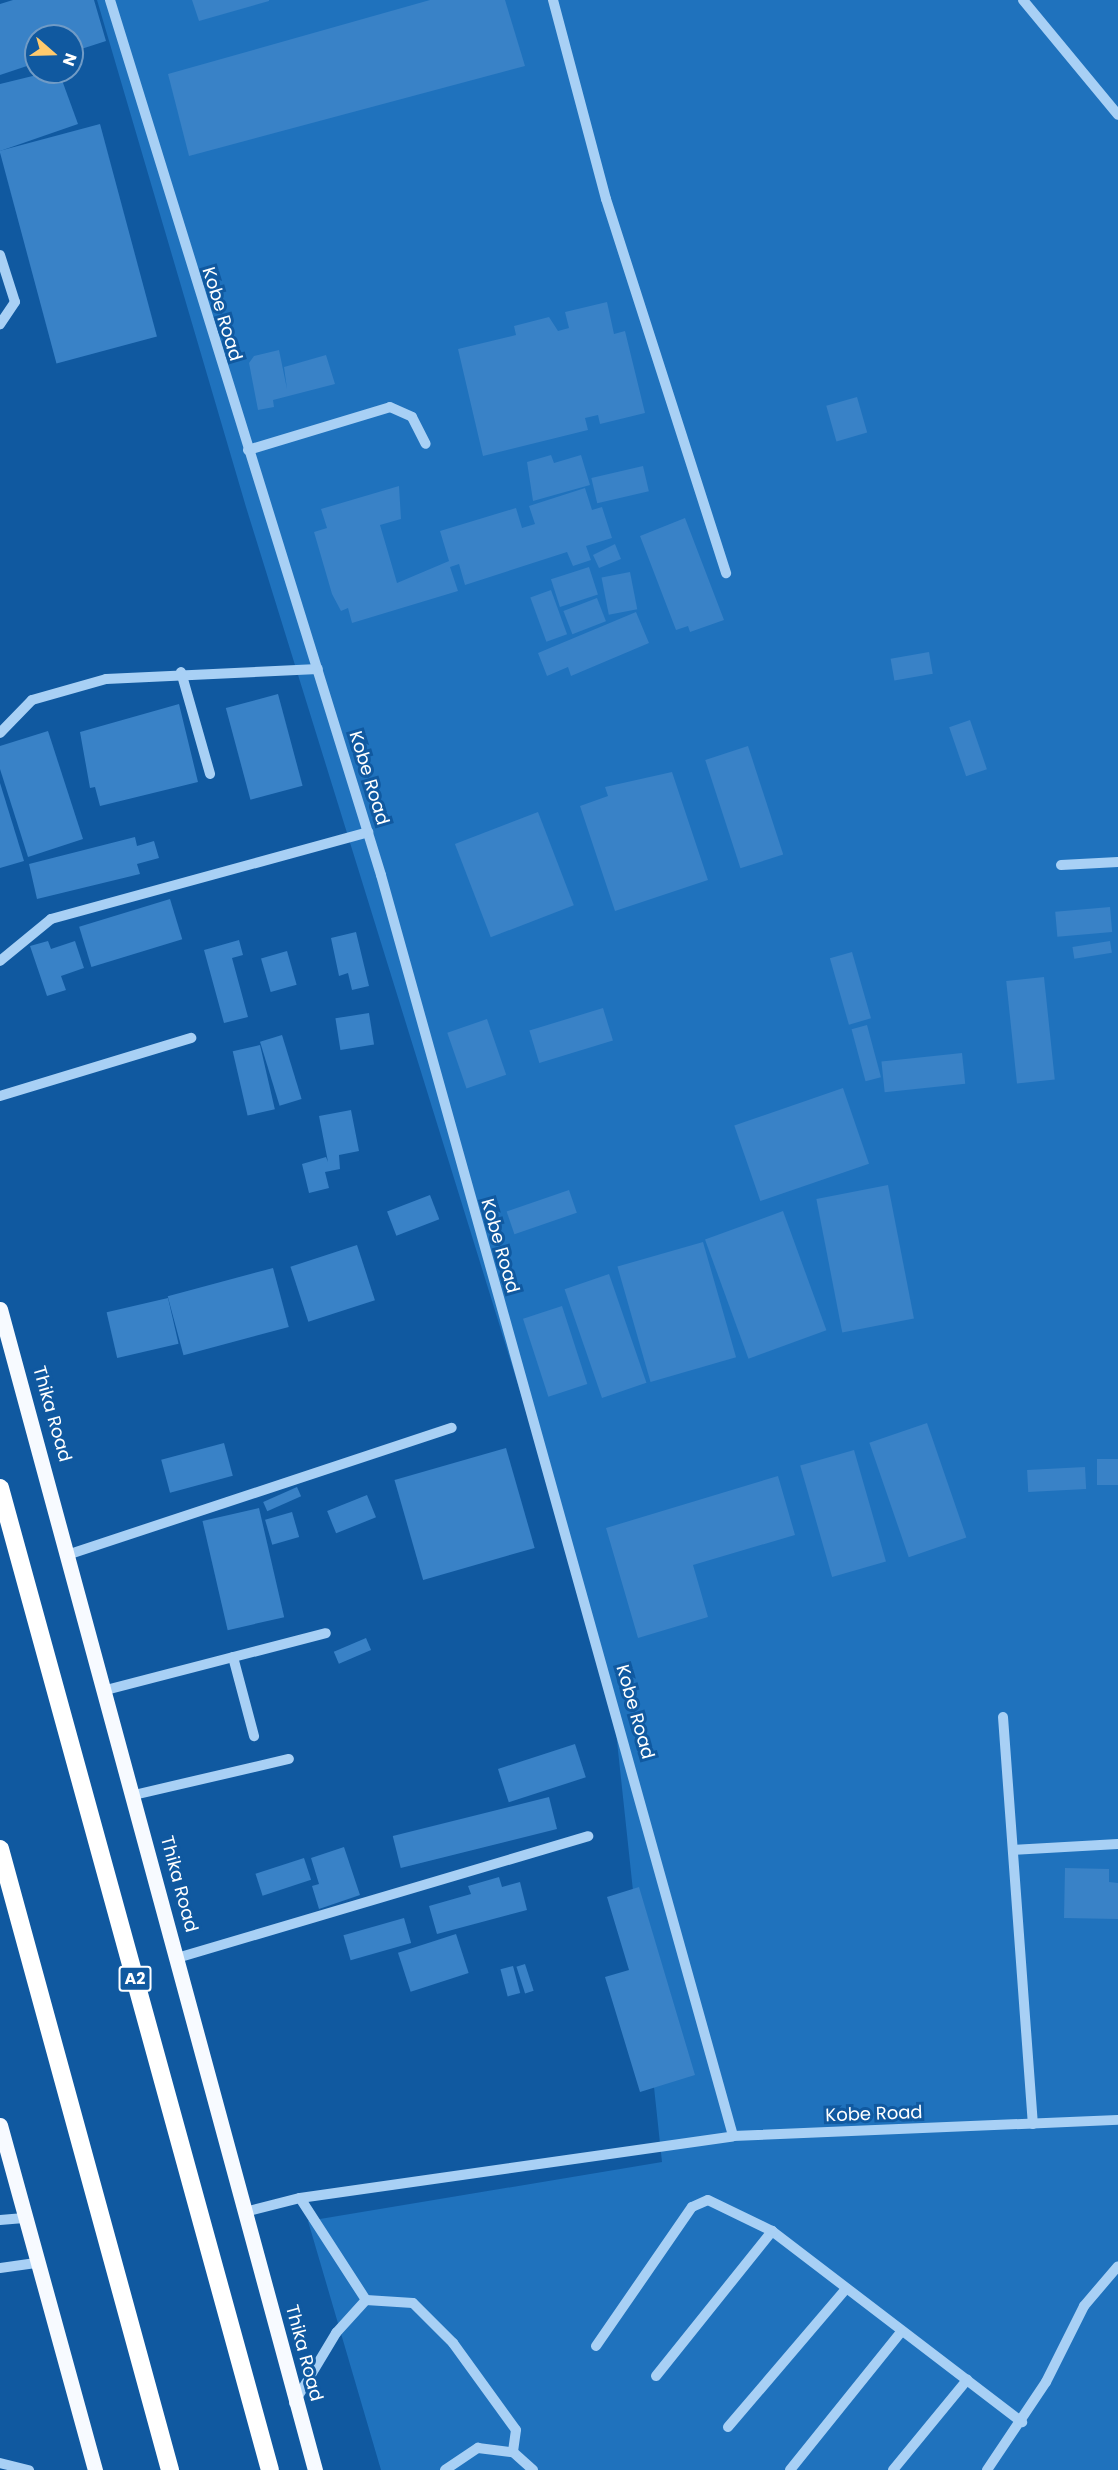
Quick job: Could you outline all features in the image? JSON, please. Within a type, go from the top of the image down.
[{"type":"highway","name":"A2","points":[[0,1488],[270,2470]]},
{"type":"highway","points":[[0,1849],[170,2470]]},
{"type":"main road","name":"Thika Road","points":[[0,1309],[70,1554],[294,2403],[315,2470]]},
{"type":"main road","points":[[0,2125],[36,2263],[95,2470]]},
{"type":"street","name":"Kobe Road","points":[[110,0],[368,832],[626,1739],[733,2136],[1118,2120]]},
{"type":"street","points":[[553,0],[606,199],[726,573]]},
{"type":"street","points":[[1023,0],[1118,115]]},
{"type":"street","points":[[0,255],[15,302],[0,324]]},
{"type":"street","points":[[248,450],[390,407],[412,417],[426,444]]},
{"type":"street","points":[[0,733],[32,700],[106,679],[181,672],[318,669]]},
{"type":"street","points":[[181,672],[210,774]]},
{"type":"street","points":[[0,961],[51,919],[368,832]]},
{"type":"street","points":[[1061,865],[1118,862]]},
{"type":"street","points":[[0,1096],[192,1038]]},
{"type":"street","points":[[70,1554],[452,1428]]},
{"type":"street","points":[[106,1689],[326,1633]]},
{"type":"street","points":[[233,1657],[254,1736]]},
{"type":"street","points":[[1003,1717],[1033,2124]]},
{"type":"street","points":[[134,1795],[289,1760]]},
{"type":"street","points":[[177,1958],[588,1836]]},
{"type":"street","points":[[1013,1850],[1118,1844]]},
{"type":"street","points":[[245,2212],[300,2198],[733,2136]]},
{"type":"street","points":[[300,2198],[366,2300]]},
{"type":"street","points":[[596,2346],[692,2207],[708,2200],[727,2206],[772,2231],[900,2333],[1022,2422]]},
{"type":"street","points":[[0,2220],[24,2218]]},
{"type":"street","points":[[656,2376],[772,2231]]},
{"type":"street","points":[[0,2268],[36,2263]]},
{"type":"street","points":[[987,2470],[1022,2422],[1084,2306],[1118,2266]]},
{"type":"street","points":[[728,2427],[846,2289]]},
{"type":"street","points":[[294,2403],[336,2332],[366,2300]]},
{"type":"street","points":[[366,2300],[413,2303],[453,2343],[516,2430],[513,2452]]},
{"type":"street","points":[[790,2470],[900,2333]]},
{"type":"street","points":[[893,2470],[967,2380]]},
{"type":"street","points":[[445,2470],[478,2448],[513,2452],[533,2470]]},
{"type":"street","points":[[0,2463],[29,2470]]},
{"type":"shaded area","points":[[97,0],[1118,0],[1118,2470],[381,2470],[308,2221],[662,2162],[611,1685],[246,507]]},
{"type":"building","points":[[13,0],[94,0],[106,41],[84,48],[84,24],[24,24],[24,67],[0,75],[0,4]]},
{"type":"building","points":[[192,0],[269,0],[269,1],[199,21]]},
{"type":"building","points":[[430,0],[505,0],[525,66],[189,156],[168,74]]},
{"type":"building","points":[[24,78],[24,84],[63,84],[78,124],[0,151],[0,84]]},
{"type":"building","points":[[100,124],[157,337],[56,363],[0,151]]},
{"type":"building","points":[[607,302],[614,334],[625,331],[645,413],[600,424],[598,415],[585,418],[588,430],[483,456],[458,349],[516,335],[514,326],[549,317],[558,331],[569,328],[565,312]]},
{"type":"building","points":[[279,350],[287,389],[284,367],[326,355],[335,384],[273,400],[274,407],[258,410],[249,363],[254,356]]},
{"type":"building","points":[[857,397],[867,433],[836,441],[826,406]]},
{"type":"building","points":[[551,455],[554,463],[581,455],[590,485],[533,501],[527,462]]},
{"type":"building","points":[[643,466],[649,491],[597,503],[591,478]]},
{"type":"building","points":[[399,486],[401,519],[380,525],[397,583],[449,561],[440,531],[516,508],[522,528],[535,524],[529,506],[585,488],[592,510],[602,507],[612,538],[586,546],[591,560],[573,566],[567,552],[465,585],[459,564],[450,567],[458,591],[352,623],[348,608],[341,611],[332,594],[314,532],[327,528],[321,509]]},
{"type":"building","points":[[685,518],[724,620],[690,632],[688,626],[676,630],[640,536]]},
{"type":"building","points":[[615,544],[621,559],[599,568],[593,555]]},
{"type":"building","points":[[589,567],[598,595],[560,607],[551,579]]},
{"type":"building","points":[[630,572],[637,609],[609,615],[602,578]]},
{"type":"building","points":[[551,590],[567,634],[546,642],[530,598]]},
{"type":"building","points":[[597,598],[606,621],[572,634],[563,611]]},
{"type":"building","points":[[636,612],[649,643],[571,676],[568,667],[547,676],[538,653]]},
{"type":"building","points":[[929,652],[933,674],[894,680],[891,659]]},
{"type":"building","points":[[278,694],[303,786],[250,800],[226,708]]},
{"type":"building","points":[[179,704],[198,782],[100,806],[95,787],[90,788],[80,732]]},
{"type":"building","points":[[970,720],[987,769],[966,776],[949,727]]},
{"type":"building","points":[[48,731],[83,839],[28,857],[0,769],[0,746]]},
{"type":"building","points":[[748,746],[783,854],[740,868],[705,760]]},
{"type":"building","points":[[672,772],[708,880],[615,911],[580,806],[608,796],[605,787]]},
{"type":"building","points":[[0,783],[24,861],[0,868]]},
{"type":"building","points":[[538,812],[574,905],[491,937],[455,844]]},
{"type":"building","points":[[135,837],[137,846],[154,841],[159,858],[137,864],[140,874],[37,899],[29,864]]},
{"type":"building","points":[[170,899],[182,939],[91,967],[79,927]]},
{"type":"building","points":[[1110,907],[1112,932],[1057,937],[1055,912]]},
{"type":"building","points":[[356,932],[369,986],[352,990],[348,973],[339,976],[331,938]]},
{"type":"building","points":[[239,940],[243,955],[232,958],[248,1017],[224,1023],[204,950]]},
{"type":"building","points":[[48,941],[51,949],[75,941],[84,968],[61,976],[66,990],[47,996],[30,946]]},
{"type":"building","points":[[1110,941],[1112,953],[1074,959],[1072,947]]},
{"type":"building","points":[[287,951],[297,985],[271,992],[261,958]]},
{"type":"building","points":[[852,952],[871,1018],[849,1025],[830,958]]},
{"type":"building","points":[[1044,977],[1055,1079],[1017,1083],[1006,981]]},
{"type":"building","points":[[603,1008],[613,1041],[539,1063],[529,1031]]},
{"type":"building","points":[[369,1013],[374,1045],[340,1050],[335,1018]]},
{"type":"building","points":[[487,1019],[506,1075],[466,1088],[447,1033]]},
{"type":"building","points":[[867,1025],[881,1077],[866,1081],[852,1029]]},
{"type":"building","points":[[282,1035],[302,1099],[280,1106],[260,1042]]},
{"type":"building","points":[[260,1045],[275,1109],[248,1116],[233,1051]]},
{"type":"building","points":[[962,1053],[965,1084],[885,1092],[881,1061]]},
{"type":"building","points":[[843,1088],[869,1164],[760,1201],[734,1125]]},
{"type":"building","points":[[351,1110],[359,1151],[339,1155],[340,1169],[325,1172],[329,1188],[309,1193],[302,1164],[326,1157],[328,1162],[319,1116]]},
{"type":"building","points":[[888,1185],[914,1319],[842,1332],[816,1199]]},
{"type":"building","points":[[569,1190],[577,1213],[514,1234],[507,1211]]},
{"type":"building","points":[[430,1195],[439,1219],[396,1236],[387,1211]]},
{"type":"building","points":[[783,1211],[826,1330],[748,1359],[705,1239]]},
{"type":"building","points":[[703,1242],[736,1357],[651,1382],[617,1267]]},
{"type":"building","points":[[357,1245],[375,1300],[308,1322],[290,1267]]},
{"type":"building","points":[[273,1268],[289,1327],[184,1355],[168,1296]]},
{"type":"building","points":[[609,1274],[646,1383],[602,1398],[565,1289]]},
{"type":"building","points":[[168,1298],[179,1344],[117,1358],[107,1312]]},
{"type":"building","points":[[562,1306],[587,1384],[548,1397],[523,1319]]},
{"type":"building","points":[[927,1423],[966,1537],[909,1557],[869,1443]]},
{"type":"building","points":[[224,1443],[233,1476],[170,1493],[161,1460]]},
{"type":"building","points":[[506,1448],[535,1548],[423,1580],[394,1480]]},
{"type":"building","points":[[854,1450],[886,1562],[832,1577],[800,1465]]},
{"type":"building","points":[[1097,1459],[1118,1459],[1118,1485],[1097,1485]]},
{"type":"building","points":[[1085,1467],[1086,1489],[1028,1492],[1027,1470]]},
{"type":"building","points":[[778,1476],[795,1535],[693,1565],[708,1617],[638,1638],[606,1528]]},
{"type":"building","points":[[297,1487],[301,1496],[267,1511],[263,1502]]},
{"type":"building","points":[[367,1495],[376,1517],[336,1533],[327,1511]]},
{"type":"building","points":[[259,1508],[284,1617],[228,1630],[202,1521]]},
{"type":"building","points":[[292,1512],[299,1537],[272,1545],[265,1520]]},
{"type":"building","points":[[366,1638],[371,1650],[339,1664],[334,1652]]},
{"type":"building","points":[[575,1744],[586,1777],[509,1802],[498,1769]]},
{"type":"building","points":[[549,1797],[557,1829],[401,1868],[393,1836]]},
{"type":"building","points":[[344,1847],[360,1895],[319,1909],[312,1886],[319,1884],[311,1858]]},
{"type":"building","points":[[304,1858],[311,1880],[263,1896],[255,1874]]},
{"type":"building","points":[[1065,1868],[1109,1869],[1109,1882],[1118,1883],[1118,1919],[1064,1918]]},
{"type":"building","points":[[499,1877],[502,1887],[520,1882],[527,1910],[437,1934],[429,1906],[471,1894],[468,1886]]},
{"type":"building","points":[[639,1887],[695,2075],[640,2092],[605,1977],[629,1970],[607,1897]]},
{"type":"building","points":[[404,1918],[411,1943],[351,1960],[343,1935]]},
{"type":"building","points":[[456,1934],[469,1973],[411,1992],[398,1953]]},
{"type":"building","points":[[525,1964],[534,1991],[525,1993],[516,1967]]},
{"type":"building","points":[[513,1966],[520,1993],[508,1996],[500,1969]]}]
